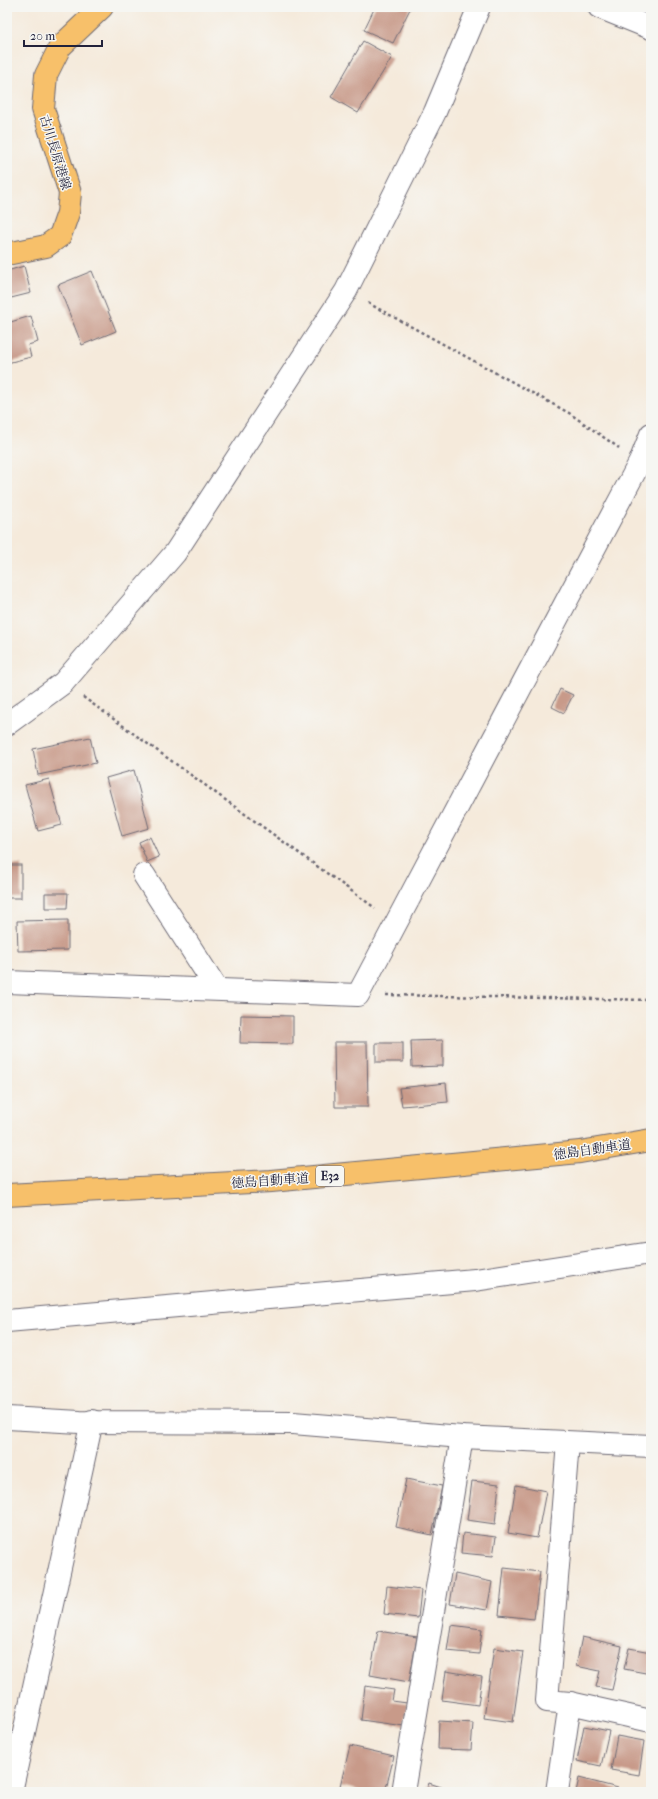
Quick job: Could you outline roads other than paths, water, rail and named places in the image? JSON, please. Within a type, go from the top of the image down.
[{"type":"main road","name":"古川長原港線","points":[[7,254],[46,246],[60,236],[68,214],[70,193],[43,109],[46,75],[60,46],[102,7]]},
{"type":"main road","name":"徳島自動車道","points":[[7,1195],[271,1181],[580,1152],[651,1140]]},
{"type":"street","points":[[7,724],[63,683],[176,553],[346,291],[435,112],[479,7]]},
{"type":"street","points":[[598,7],[651,28]]},
{"type":"street","points":[[7,982],[358,995],[640,462],[651,434]]},
{"type":"street","points":[[144,875],[217,989]]},
{"type":"street","points":[[7,1321],[475,1280],[651,1253]]},
{"type":"street","points":[[7,1418],[92,1421],[293,1423],[462,1437],[651,1446]]},
{"type":"street","points":[[10,1792],[92,1421]]},
{"type":"street","points":[[403,1792],[462,1437]]},
{"type":"street","points":[[568,1443],[547,1701],[570,1703],[651,1720]]},
{"type":"street","points":[[557,1792],[570,1703]]}]
